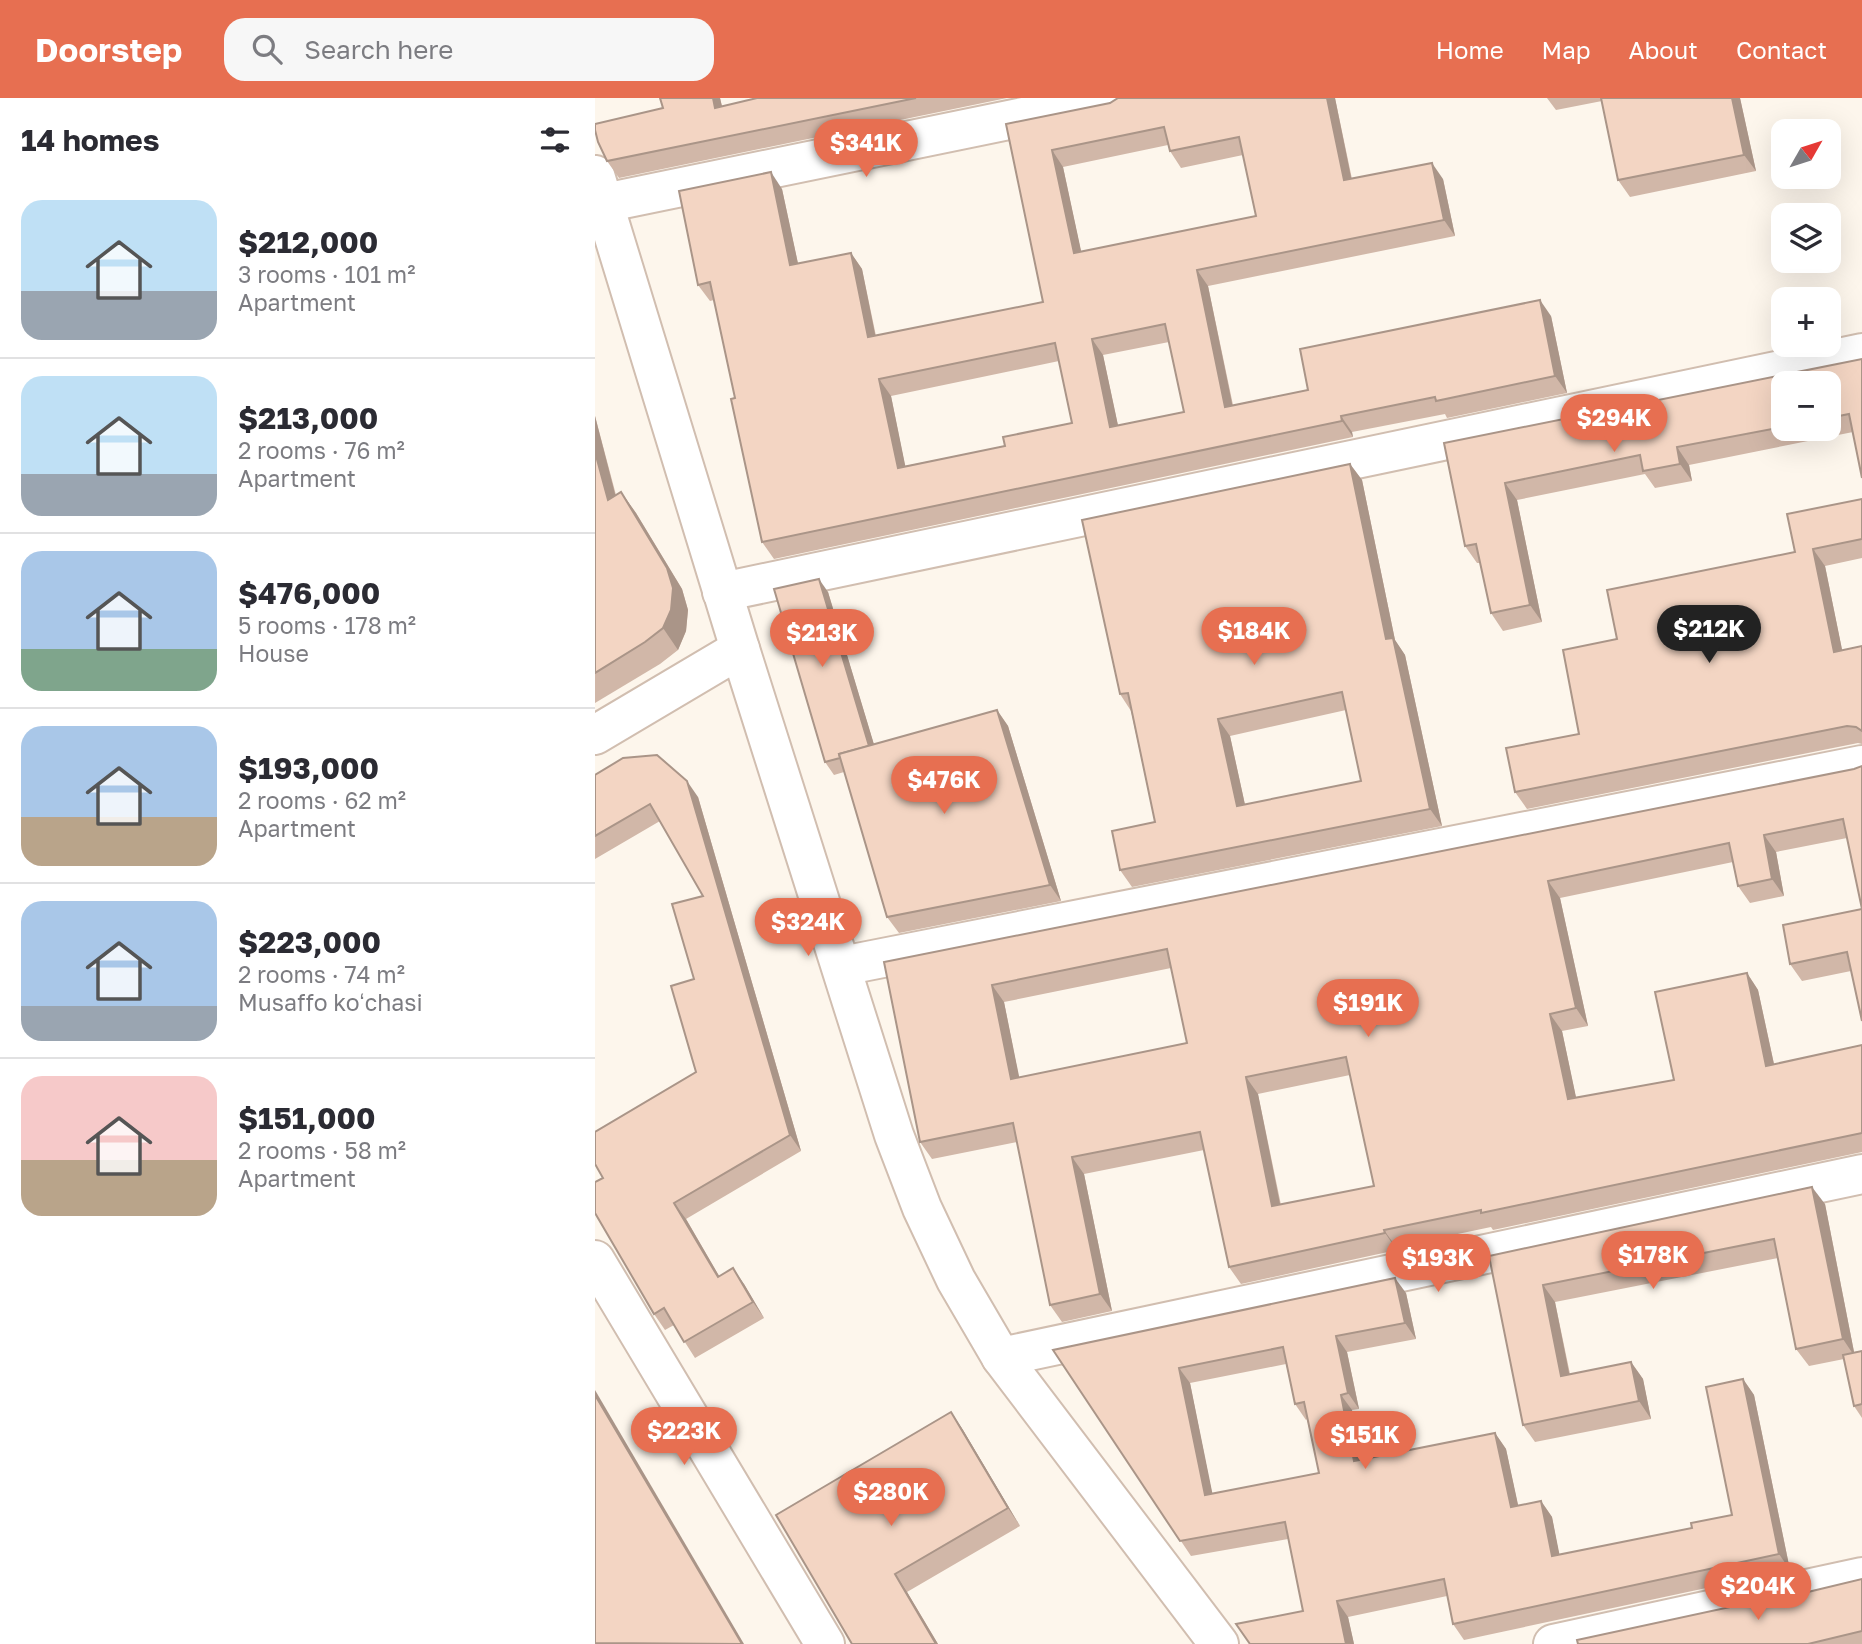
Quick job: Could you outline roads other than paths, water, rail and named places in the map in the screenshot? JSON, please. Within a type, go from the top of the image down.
[{"type":"street","points":[[1116,98],[599,189],[722,592],[894,1135],[922,1208],[956,1280],[1001,1357],[1219,1644]]},
{"type":"street","points":[[722,592],[1862,353]]},
{"type":"street","points":[[595,735],[740,649]]},
{"type":"street","points":[[842,966],[1862,765]]},
{"type":"street","points":[[1001,1357],[1862,1174]]},
{"type":"street","points":[[595,1260],[825,1644]]},
{"type":"street","points":[[1553,1644],[1862,1577]]}]
